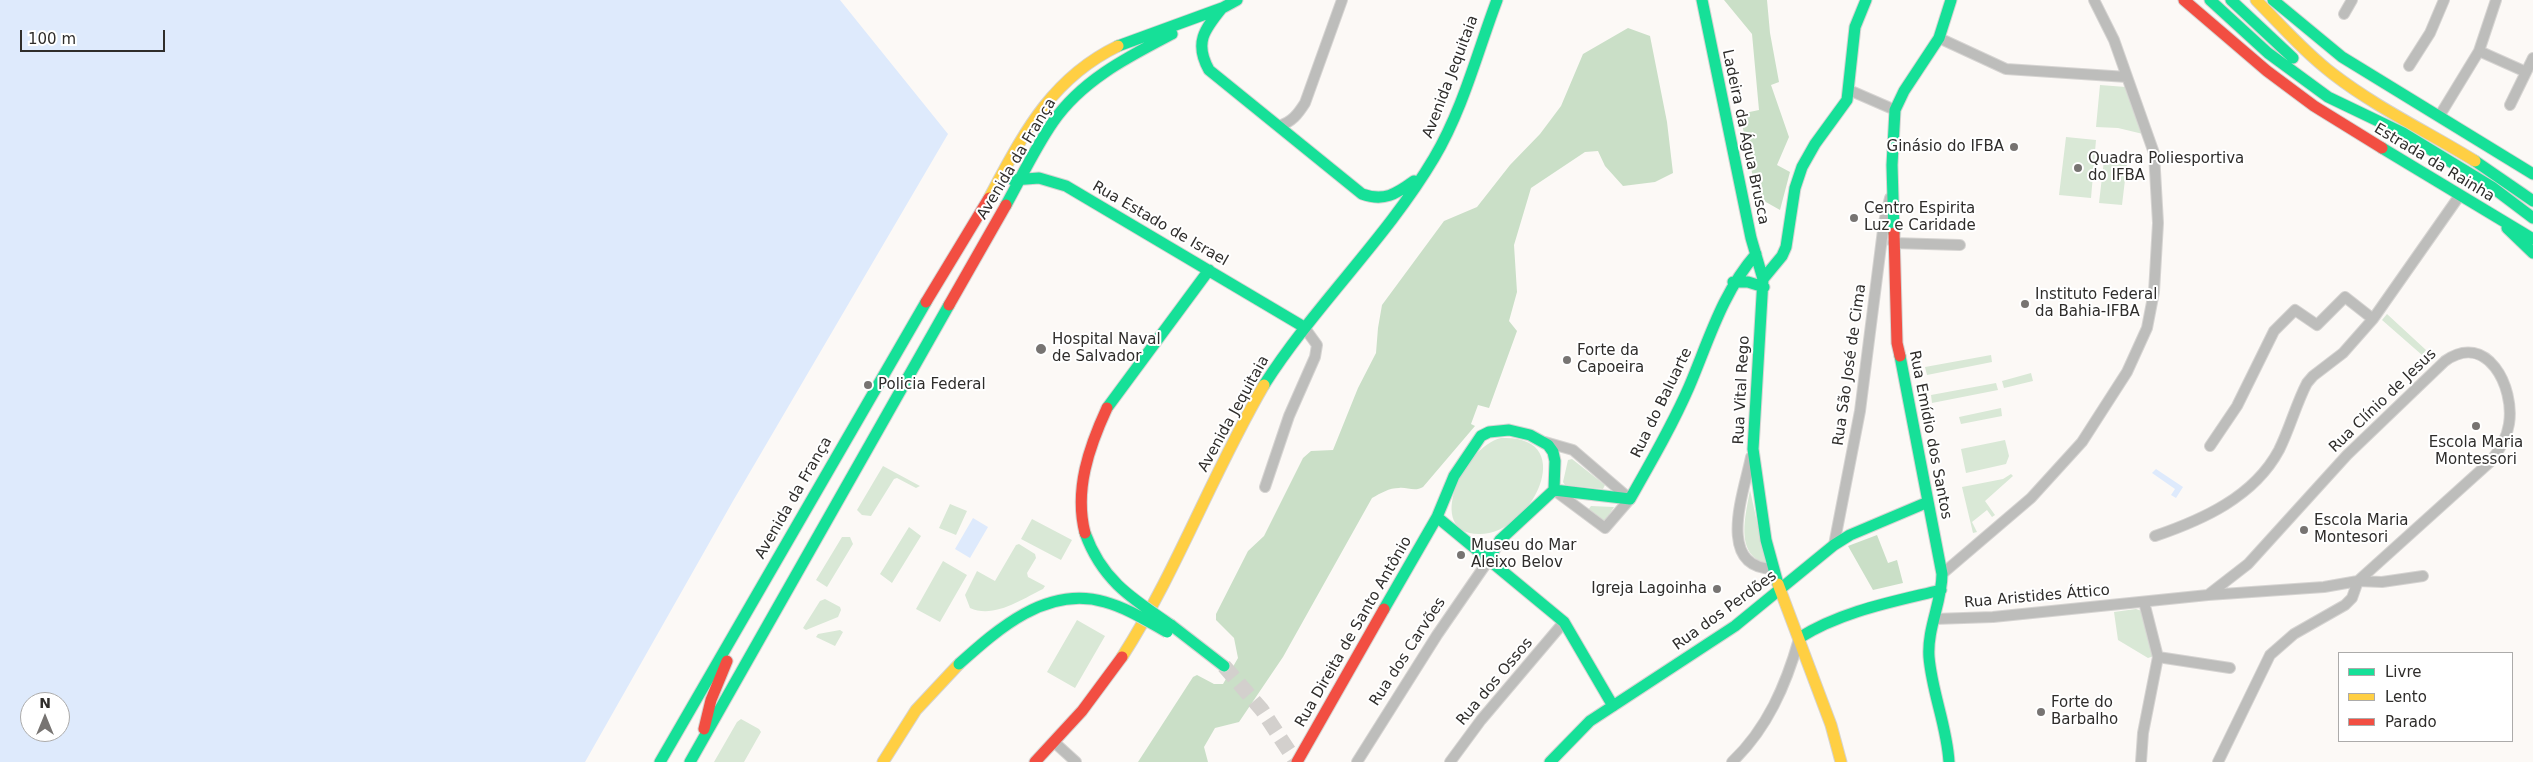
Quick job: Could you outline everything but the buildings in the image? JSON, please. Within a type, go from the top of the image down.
[{"type":"main road","points":[[1237,0],[1222,8],[1203,36],[1200,48],[1204,62],[1209,70],[1362,194],[1379,199],[1394,196],[1426,171]]},
{"type":"main road","name":"Avenida Jequitaia","points":[[1035,762],[1098,691],[1124,654],[1171,568],[1251,408],[1285,353],[1400,208],[1426,171],[1453,119],[1497,0]]},
{"type":"main road","name":"Ladeira da Água Brusca","points":[[1702,0],[1763,283]]},
{"type":"main road","points":[[1734,282],[1763,283],[1786,247],[1796,188],[1802,167],[1815,144],[1844,105],[1849,90],[1855,27],[1866,0]]},
{"type":"main road","points":[[1896,110],[1904,91],[1939,38],[1951,0]]},
{"type":"main road","points":[[2184,0],[2267,71],[2314,106]]},
{"type":"main road","points":[[2210,0],[2314,106]]},
{"type":"main road","points":[[2231,0],[2297,61],[2403,133],[2478,178],[2533,218]]},
{"type":"main road","points":[[2244,0],[2272,27],[2316,62],[2362,94],[2498,176],[2533,201]]},
{"type":"main road","points":[[2256,0],[2316,62]]},
{"type":"main road","points":[[2273,0],[2342,57],[2440,115],[2533,174]]},
{"type":"main road","name":"Avenida da França","points":[[690,762],[1053,122],[1069,100],[1089,82],[1130,56],[1222,8]]},
{"type":"main road","name":"Avenida da França","points":[[660,762],[852,426],[994,188],[1024,132],[1052,96],[1072,75],[1101,54],[1123,43],[1222,8]]},
{"type":"main road","points":[[2241,31],[2328,97],[2403,133]]},
{"type":"main road","name":"Estrada da Rainha","points":[[2314,106],[2481,207],[2533,253]]},
{"type":"main road","name":"Rua Emídio dos Santos","points":[[1896,110],[1893,128],[1892,189],[1897,343],[1942,574],[1929,657],[1945,724],[1949,762]]},
{"type":"main road","name":"Rua Estado de Israel","points":[[994,188],[1008,181],[1022,178],[1054,181],[1066,186],[1304,328]]},
{"type":"main road","points":[[2481,207],[2533,239]]},
{"type":"main road","points":[[1756,254],[1773,254],[1786,247]]},
{"type":"main road","name":"Rua do Baluarte","points":[[1630,499],[1664,439],[1687,383],[1734,282],[1756,254]]},
{"type":"main road","points":[[1209,270],[1107,408],[1090,445],[1083,476],[1081,512],[1086,534],[1103,570],[1120,589],[1169,628],[1224,666]]},
{"type":"main road","name":"Rua Vital Rego","points":[[1763,283],[1753,449],[1762,516],[1773,569],[1831,725],[1841,762]]},
{"type":"main road","name":"Rua Direita de Santo Antônio","points":[[1297,762],[1437,517],[1452,474],[1481,436],[1498,429],[1511,429],[1545,442]]},
{"type":"main road","points":[[1488,561],[1500,540],[1554,490],[1555,458],[1545,442]]},
{"type":"main road","points":[[1554,490],[1630,499]]},
{"type":"main road","name":"Rua dos Perdões","points":[[1550,762],[1590,721],[1735,626],[1834,545],[1850,535],[1928,502]]},
{"type":"main road","points":[[1437,517],[1564,622],[1613,706]]},
{"type":"main road","points":[[1799,638],[1816,627],[1838,618],[1941,590]]},
{"type":"main road","points":[[883,762],[914,711],[934,687],[985,641],[1021,615],[1047,603],[1066,599],[1085,599],[1108,604],[1169,628]]},
{"type":"main road","points":[[702,740],[707,710],[729,656],[734,633]]},
{"type":"street","points":[[1279,126],[1295,118],[1305,103],[1342,0]]},
{"type":"street","points":[[1942,574],[2031,498],[2082,442],[2126,372],[2147,328],[2154,292],[2158,223],[2156,166],[2150,139],[2109,27],[2094,0]]},
{"type":"street","points":[[2344,14],[2352,0]]},
{"type":"street","points":[[2409,66],[2430,33],[2444,0]]},
{"type":"street","points":[[2440,115],[2479,51],[2496,0]]},
{"type":"street","points":[[1939,38],[2006,69],[2126,77]]},
{"type":"street","points":[[2479,51],[2526,72]]},
{"type":"street","points":[[2510,105],[2533,58]]},
{"type":"street","points":[[1849,90],[1896,110]]},
{"type":"street","name":"Rua São José de Cima","points":[[1834,545],[1860,411],[1884,222],[1892,189]]},
{"type":"street","points":[[2155,536],[2208,516],[2238,496],[2252,483],[2277,452],[2307,383],[2343,353],[2373,319],[2460,195]]},
{"type":"street","points":[[1894,243],[1960,245]]},
{"type":"street","points":[[2210,446],[2237,406],[2274,331],[2295,310],[2317,325],[2345,296],[2373,319]]},
{"type":"street","points":[[1265,487],[1289,416],[1315,356],[1317,345],[1304,328]]},
{"type":"street","name":"Rua Clínio de Jesus","points":[[2468,352],[2482,355],[2495,366],[2500,374],[2509,401],[2509,425],[2497,454],[2358,580],[2324,588],[2208,596],[2248,564],[2347,455],[2435,369],[2452,355],[2468,352]]},
{"type":"street","points":[[1545,442],[1573,450],[1630,499],[1605,528],[1554,490]]},
{"type":"street","points":[[1753,449],[1737,537],[1739,548],[1752,565],[1773,569]]},
{"type":"street","name":"Rua dos Carvões","points":[[1357,762],[1437,635],[1488,561]]},
{"type":"street","points":[[2218,762],[2270,655],[2294,634],[2345,605],[2352,598],[2358,580],[2388,581],[2423,576]]},
{"type":"street","name":"Rua Aristides Áttico","points":[[1934,619],[1993,617],[2208,596]]},
{"type":"street","points":[[2142,762],[2143,733],[2158,657],[2144,602]]},
{"type":"street","name":"Rua dos Ossos","points":[[1450,762],[1481,720],[1564,622]]},
{"type":"street","points":[[1732,762],[1765,724],[1791,664],[1799,638]]},
{"type":"street","points":[[2158,657],[2230,668]]},
{"type":"street","points":[[1054,742],[1076,762]]},
{"type":"green space","points":[[1724,0],[1767,0],[1770,33],[1779,82],[1771,85],[1789,137],[1777,165],[1790,172],[1780,210],[1757,197],[1740,114],[1759,110],[1752,34]]},
{"type":"green space","points":[[1628,28],[1650,36],[1667,122],[1673,173],[1655,182],[1623,186],[1605,166],[1598,151],[1585,152],[1531,188],[1514,245],[1517,292],[1509,321],[1517,331],[1489,408],[1478,405],[1471,424],[1475,426],[1423,487],[1417,489],[1392,489],[1372,498],[1283,657],[1239,722],[1215,728],[1204,747],[1208,762],[1138,762],[1193,677],[1197,675],[1214,684],[1223,684],[1238,658],[1234,638],[1216,620],[1216,614],[1248,551],[1264,536],[1303,458],[1311,451],[1333,450],[1358,388],[1376,353],[1382,305],[1444,221],[1477,207],[1510,165],[1540,134],[1561,106],[1583,54]]},
{"type":"green space","points":[[2100,85],[2126,87],[2143,134],[2118,128],[2096,127]]},
{"type":"green space","name":"Quadra Poliesportiva do IFBA","points":[[2066,137],[2096,140],[2091,198],[2059,195]]},
{"type":"green space","points":[[2104,160],[2127,163],[2122,205],[2099,203]]},
{"type":"green space","points":[[2387,314],[2426,350],[2422,355],[2382,320]]},
{"type":"green space","points":[[1991,355],[1992,362],[1927,375],[1925,367]]},
{"type":"green space","points":[[2031,373],[2033,381],[2004,388],[2002,381]]},
{"type":"green space","points":[[1996,383],[1998,390],[1932,403],[1931,395]]},
{"type":"green space","points":[[2001,408],[2002,416],[1961,424],[1959,417]]},
{"type":"green space","points":[[1501,438],[1525,441],[1539,451],[1543,467],[1540,485],[1530,503],[1516,519],[1498,530],[1479,534],[1463,530],[1454,520],[1452,506],[1455,489],[1463,472],[1474,457],[1487,445]]},
{"type":"green space","points":[[2005,440],[2009,456],[2006,464],[1966,473],[1961,449]]},
{"type":"green space","points":[[1572,459],[1605,485],[1603,489],[1565,485],[1563,482],[1568,460]]},
{"type":"green space","points":[[883,466],[920,486],[916,488],[897,478],[894,479],[871,516],[862,515],[857,510]]},
{"type":"green space","points":[[2011,474],[2013,476],[1985,501],[1995,515],[1992,517],[1987,510],[1972,522],[1977,532],[1973,533],[1962,487],[2003,479]]},
{"type":"green space","points":[[1750,490],[1766,563],[1756,559],[1749,552],[1746,543],[1744,532]]},
{"type":"green space","points":[[950,504],[967,511],[956,535],[939,528]]},
{"type":"green space","points":[[1591,506],[1614,507],[1605,521],[1602,522],[1588,510]]},
{"type":"green space","points":[[1032,519],[1072,540],[1061,560],[1021,539]]},
{"type":"green space","points":[[909,527],[921,536],[892,583],[880,574]]},
{"type":"green space","points":[[1877,535],[1888,563],[1897,560],[1903,583],[1873,590],[1848,546]]},
{"type":"green space","points":[[842,537],[850,537],[853,544],[827,587],[816,580]]},
{"type":"green space","points":[[1019,544],[1035,554],[1036,558],[1027,573],[1028,577],[1045,586],[1043,589],[998,609],[979,611],[970,608],[965,595],[977,571],[995,581],[1016,545]]},
{"type":"green space","points":[[943,561],[967,575],[940,622],[916,609]]},
{"type":"green space","points":[[825,599],[840,607],[841,610],[838,617],[806,630],[803,628],[820,601]]},
{"type":"green space","points":[[2136,609],[2142,611],[2154,656],[2148,658],[2118,640],[2114,612]]},
{"type":"green space","points":[[1077,620],[1105,636],[1075,688],[1047,672]]},
{"type":"green space","points":[[840,630],[843,632],[835,646],[816,637],[818,634]]},
{"type":"green space","points":[[741,719],[761,732],[744,762],[714,762],[737,722]]},
{"type":"water","points":[[0,0],[840,0],[948,134],[733,501],[585,762],[0,762]]},
{"type":"water","points":[[2156,469],[2183,487],[2176,498],[2171,495],[2175,489],[2152,473]]},
{"type":"water","points":[[973,518],[988,527],[970,558],[955,549]]},
{"type":"tunnel","points":[[1224,666],[1262,710],[1296,762]]},
{"type":"traffic: fast","points":[[1215,12],[1237,0]]},
{"type":"traffic: fast","points":[[1264,385],[1305,327],[1373,244],[1415,188],[1434,158],[1453,120],[1469,80],[1497,0]]},
{"type":"traffic: fast","points":[[1702,0],[1751,238],[1763,279],[1753,449],[1766,540],[1778,584]]},
{"type":"traffic: fast","points":[[1763,279],[1782,256],[1786,247],[1795,188],[1802,167],[1815,144],[1847,100],[1855,27],[1866,0]]},
{"type":"traffic: fast","points":[[1894,233],[1892,165],[1895,110],[1904,91],[1939,38],[1951,0]]},
{"type":"traffic: fast","points":[[2210,0],[2268,53],[2328,97],[2403,133],[2492,187],[2533,218]]},
{"type":"traffic: fast","points":[[2231,0],[2293,58]]},
{"type":"traffic: fast","points":[[2273,0],[2342,57],[2533,174]]},
{"type":"traffic: fast","points":[[1222,8],[1210,23],[1203,37],[1202,52],[1209,70],[1362,194],[1383,197],[1401,190],[1414,181]]},
{"type":"traffic: fast","points":[[1118,46],[1222,8]]},
{"type":"traffic: fast","points":[[1006,205],[1040,142],[1065,107],[1107,71],[1172,34]]},
{"type":"traffic: fast","points":[[2382,148],[2533,239]]},
{"type":"traffic: fast","points":[[2475,161],[2533,201]]},
{"type":"traffic: fast","points":[[1013,180],[1039,178],[1066,186],[1304,327]]},
{"type":"traffic: fast","points":[[2507,228],[2533,253]]},
{"type":"traffic: fast","points":[[1554,490],[1630,499],[1661,444],[1689,387],[1725,301],[1744,269],[1756,254]]},
{"type":"traffic: fast","points":[[1107,408],[1209,270]]},
{"type":"traffic: fast","points":[[1733,282],[1748,282],[1764,287]]},
{"type":"traffic: fast","points":[[660,762],[926,302]]},
{"type":"traffic: fast","points":[[690,762],[949,305]]},
{"type":"traffic: fast","points":[[1900,356],[1942,574],[1940,595],[1930,636],[1929,657],[1949,762]]},
{"type":"traffic: fast","points":[[1384,609],[1437,517],[1454,476],[1481,436],[1489,432],[1509,430],[1530,435],[1548,445],[1553,452],[1555,461],[1554,490],[1500,540],[1488,561]]},
{"type":"traffic: fast","points":[[1550,762],[1590,721],[1735,626],[1834,545],[1850,535],[1928,502]]},
{"type":"traffic: fast","points":[[1437,517],[1564,622],[1613,706]]},
{"type":"traffic: fast","points":[[1085,533],[1092,549],[1109,576],[1143,606],[1171,625]]},
{"type":"traffic: fast","points":[[1799,638],[1850,614],[1941,590]]},
{"type":"traffic: fast","points":[[959,664],[1007,625],[1044,605],[1063,600],[1084,598],[1105,602],[1129,611],[1167,632]]},
{"type":"traffic: fast","points":[[1171,625],[1224,666]]},
{"type":"traffic: slow","points":[[2256,0],[2322,66],[2385,109],[2475,161]]},
{"type":"traffic: slow","points":[[989,198],[1027,131],[1056,92],[1094,59],[1118,46]]},
{"type":"traffic: slow","points":[[1122,657],[1160,591],[1245,419],[1264,385]]},
{"type":"traffic: slow","points":[[1778,584],[1831,725],[1841,762]]},
{"type":"traffic: slow","points":[[883,762],[916,710],[959,664]]},
{"type":"traffic: jam","points":[[2184,0],[2267,71],[2314,106],[2382,148]]},
{"type":"traffic: jam","points":[[926,302],[989,198]]},
{"type":"traffic: jam","points":[[949,305],[1006,205]]},
{"type":"traffic: jam","points":[[1894,233],[1897,343],[1900,356]]},
{"type":"traffic: jam","points":[[1085,533],[1082,517],[1082,485],[1089,453],[1107,408]]},
{"type":"traffic: jam","points":[[1297,762],[1384,609]]},
{"type":"traffic: jam","points":[[1035,762],[1082,711],[1122,657]]},
{"type":"traffic: jam","points":[[704,729],[711,700],[727,661]]},
{"type":"place","name":"Ginásio do IFBA","points":[[2014,147]]},
{"type":"place","name":"Quadra Poliesportiva do IFBA","points":[[2078,168]]},
{"type":"place","name":"Centro Espirita Luz e Caridade","points":[[1854,218]]},
{"type":"place","name":"Instituto Federal da Bahia-IFBA","points":[[2025,304]]},
{"type":"place","name":"Hospital Naval de Salvador","points":[[1041,349]]},
{"type":"place","name":"Forte da Capoeira","points":[[1567,360]]},
{"type":"place","name":"Policia Federal","points":[[868,385]]},
{"type":"place","name":"Escola Maria Montessori","points":[[2476,426]]},
{"type":"place","name":"Escola Maria Montesori","points":[[2304,530]]},
{"type":"place","name":"Museu do Mar Aleixo Belov","points":[[1461,555]]},
{"type":"place","name":"Igreja Lagoinha","points":[[1717,589]]},
{"type":"place","name":"Forte do Barbalho","points":[[2041,712]]}]
